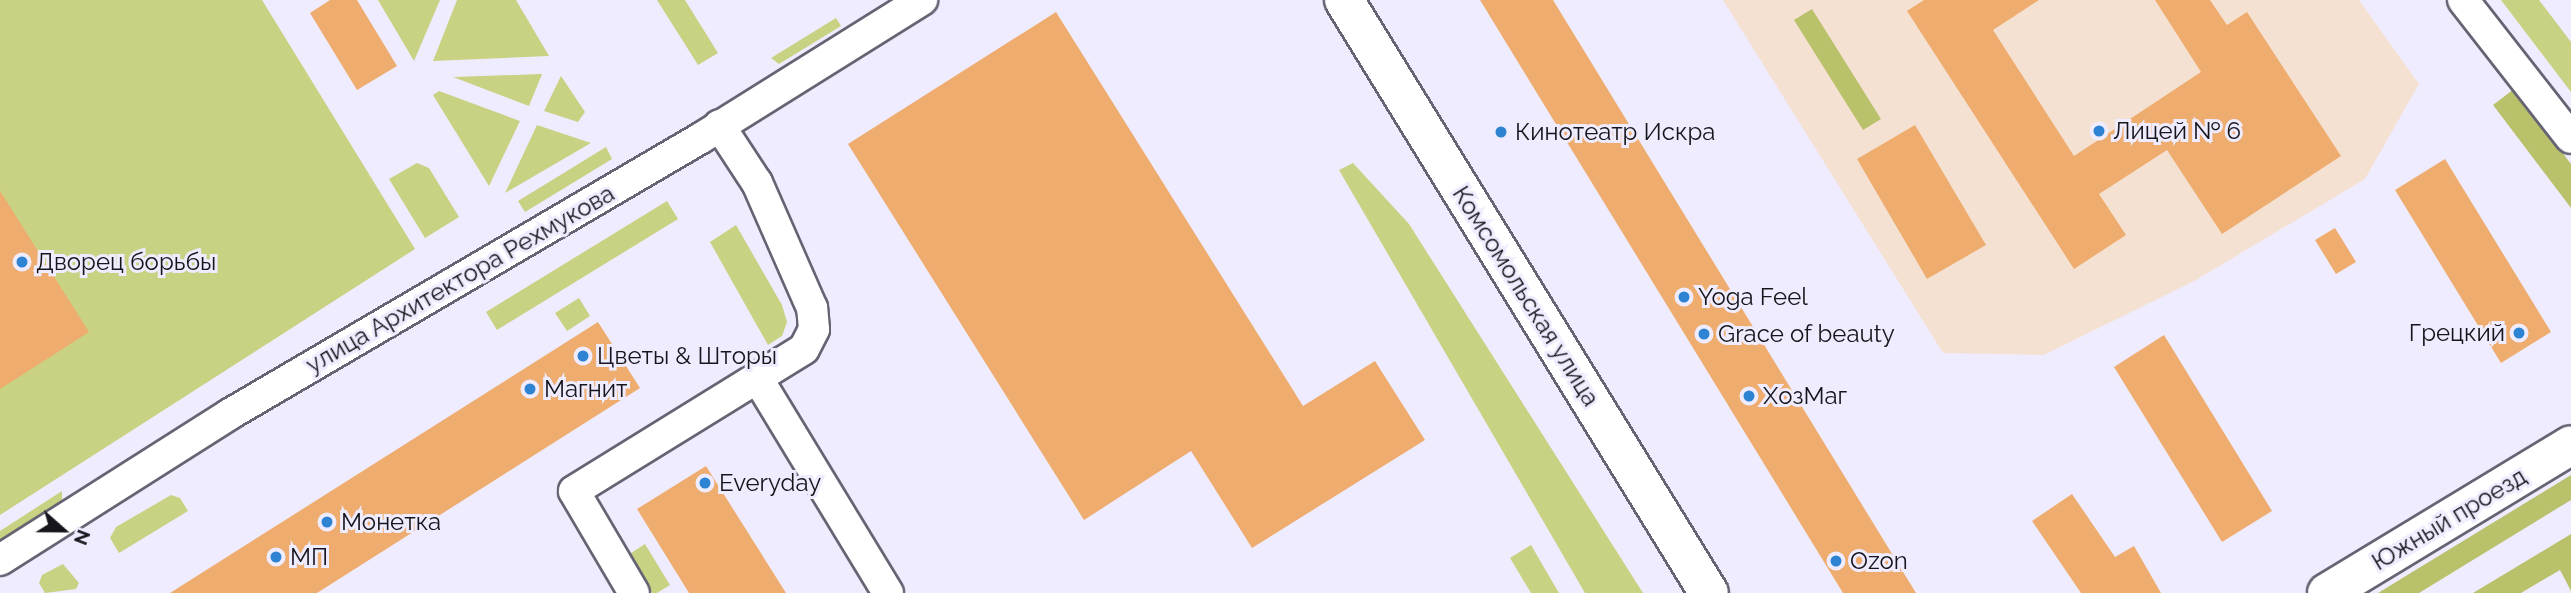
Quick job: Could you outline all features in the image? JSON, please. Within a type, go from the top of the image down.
[{"type":"main road","name":"Комсомольская улица","points":[[1344,0],[1709,593]]},
{"type":"main road","name":"Южный проезд","points":[[2327,593],[2571,445]]},
{"type":"street","name":"улица Архитектора Рехмукова","points":[[0,560],[230,414],[719,125],[922,0]]},
{"type":"street","points":[[2463,0],[2571,138]]},
{"type":"street","points":[[634,593],[574,491],[804,349],[814,329],[812,307],[757,183],[719,125]]},
{"type":"street","points":[[758,379],[888,593]]},
{"type":"shaded area","name":"Лицей № 6","points":[[1723,0],[2359,0],[2419,84],[2365,179],[2196,280],[2044,355],[1943,353]]},
{"type":"green space","points":[[0,0],[262,0],[415,249],[0,515]]},
{"type":"green space","points":[[378,0],[440,0],[414,61]]},
{"type":"green space","points":[[457,0],[516,0],[549,56],[433,61]]},
{"type":"green space","points":[[657,0],[685,0],[718,53],[698,65]]},
{"type":"green space","points":[[2501,0],[2539,0],[2571,42],[2571,92]]},
{"type":"green space","points":[[1812,9],[1881,119],[1863,130],[1794,20]]},
{"type":"green space","points":[[836,18],[841,26],[779,64],[771,58]]},
{"type":"green space","points":[[542,74],[529,106],[453,77]]},
{"type":"green space","points":[[561,76],[585,112],[578,122],[544,111]]},
{"type":"green space","points":[[2514,89],[2571,164],[2571,208],[2493,105]]},
{"type":"green space","points":[[439,91],[520,121],[489,186],[433,95]]},
{"type":"green space","points":[[537,125],[591,143],[505,193]]},
{"type":"green space","points":[[606,147],[612,159],[525,212],[518,201]]},
{"type":"green space","points":[[417,163],[429,168],[459,217],[425,238],[389,179]]},
{"type":"green space","points":[[1353,163],[1409,224],[1643,593],[1585,593],[1339,170]]},
{"type":"green space","points":[[667,201],[678,219],[497,330],[486,312]]},
{"type":"green space","points":[[736,225],[782,305],[787,322],[782,336],[768,345],[710,242]]},
{"type":"green space","points":[[579,298],[590,316],[567,331],[555,313]]},
{"type":"green space","points":[[2571,475],[2571,500],[2419,593],[2378,593]]},
{"type":"green space","points":[[62,491],[62,509],[0,546],[0,531]]},
{"type":"green space","points":[[171,495],[180,498],[188,511],[119,553],[110,538],[116,527]]},
{"type":"green space","points":[[2571,534],[2571,591],[2560,570],[2521,593],[2473,593]]},
{"type":"green space","points":[[645,544],[670,585],[657,593],[652,593],[628,555]]},
{"type":"green space","points":[[1531,545],[1559,593],[1531,593],[1510,558]]},
{"type":"green space","points":[[63,564],[79,583],[76,589],[45,593],[39,583],[42,575]]},
{"type":"building","points":[[330,0],[357,0],[397,66],[357,90],[310,13]]},
{"type":"building","points":[[1480,0],[1553,0],[1916,593],[1843,593]]},
{"type":"building","points":[[1924,0],[2039,0],[1993,30],[2074,156],[2201,72],[2155,0],[2210,0],[2227,25],[2247,12],[2341,156],[2222,234],[2167,150],[2099,194],[2126,235],[2074,269],[1907,11]]},
{"type":"building","points":[[1056,12],[1303,406],[1375,361],[1425,440],[1252,548],[1191,451],[1084,520],[848,144]]},
{"type":"building","points":[[1915,125],[1986,245],[1927,279],[1857,159]]},
{"type":"building","points":[[2445,159],[2551,332],[2501,363],[2395,190]]},
{"type":"building","name":"Дворец борьбы","points":[[0,191],[89,332],[0,389]]},
{"type":"building","points":[[2335,228],[2356,262],[2336,274],[2315,240]]},
{"type":"building","points":[[598,322],[640,388],[317,593],[170,593]]},
{"type":"building","points":[[2164,335],[2272,511],[2222,542],[2114,367]]},
{"type":"building","points":[[706,466],[786,593],[689,593],[637,509]]},
{"type":"building","points":[[2072,494],[2115,557],[2134,546],[2161,593],[2081,593],[2032,521]]},
{"type":"place","name":"Лицей № 6","points":[[2099,131]]},
{"type":"place","name":"Кинотеатр Искра","points":[[1501,132]]},
{"type":"place","name":"Дворец борьбы","points":[[22,262]]},
{"type":"place","name":"Yoga Feel","points":[[1684,297]]},
{"type":"place","name":"Грецкий","points":[[2519,333]]},
{"type":"place","name":"Grace of beauty","points":[[1704,334]]},
{"type":"place","name":"Цветы & Шторы","points":[[583,356]]},
{"type":"place","name":"Магнит","points":[[530,389]]},
{"type":"place","name":"ХозМаг","points":[[1749,396]]},
{"type":"place","name":"Everyday","points":[[705,483]]},
{"type":"place","name":"Монетка","points":[[327,522]]},
{"type":"place","name":"МП","points":[[276,557]]},
{"type":"place","name":"Ozon","points":[[1836,561]]}]
